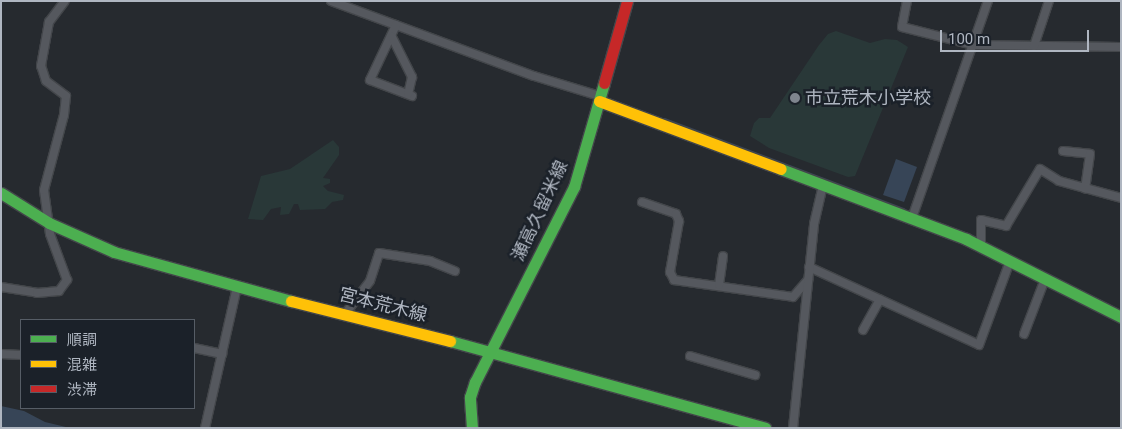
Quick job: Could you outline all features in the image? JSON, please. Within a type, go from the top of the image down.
[{"type":"main road","name":"瀬高久留米線","points":[[472,428],[470,397],[488,350],[574,187],[628,1]]},
{"type":"main road","points":[[600,99],[912,218],[981,247],[1121,317]]},
{"type":"main road","name":"宮本荒木線","points":[[1,193],[49,223],[114,252],[237,287],[488,350],[765,428]]},
{"type":"street","points":[[1,287],[37,293],[59,291],[65,286],[66,270],[50,234],[44,190],[64,115],[66,96],[46,82],[41,66],[49,22],[65,1]]},
{"type":"street","points":[[331,1],[600,99]]},
{"type":"street","points":[[907,1],[902,26],[972,45],[1121,47]]},
{"type":"street","points":[[912,218],[988,1]]},
{"type":"street","points":[[1034,46],[1049,1]]},
{"type":"street","points":[[392,37],[412,76],[410,95],[370,80],[392,37],[396,25]]},
{"type":"street","points":[[1063,151],[1090,154],[1085,189]]},
{"type":"street","points":[[981,247],[981,220],[1006,226],[1040,169],[1059,181],[1121,198]]},
{"type":"street","points":[[793,428],[809,267],[823,185]]},
{"type":"street","points":[[642,202],[676,214],[679,221],[670,272],[674,280],[793,297],[808,280]]},
{"type":"street","points":[[344,314],[370,282],[379,253],[430,261],[455,271]]},
{"type":"street","points":[[719,285],[723,256]]},
{"type":"street","points":[[809,267],[979,344],[1010,261]]},
{"type":"street","points":[[1024,334],[1045,279]]},
{"type":"street","points":[[205,428],[237,287]]},
{"type":"street","points":[[863,330],[880,299]]},
{"type":"street","points":[[195,348],[222,354]]},
{"type":"street","points":[[1,354],[20,355]]},
{"type":"street","points":[[690,356],[755,375]]},
{"type":"shaded area","points":[[836,31],[870,43],[885,39],[897,40],[908,47],[855,176],[848,177],[769,148],[750,136],[754,123],[759,118],[770,118],[819,45],[828,34]]},
{"type":"shaded area","points":[[333,140],[339,147],[339,155],[323,178],[330,179],[330,183],[323,186],[328,191],[344,195],[343,200],[332,202],[325,209],[300,210],[298,204],[294,204],[289,214],[280,215],[281,207],[271,209],[263,220],[248,219],[261,176],[290,169]]},
{"type":"water","points":[[896,159],[917,167],[904,202],[883,195]]},
{"type":"water","points":[[1,406],[24,411],[45,422],[70,428],[1,428]]},
{"type":"waterway","points":[[664,119],[904,209]]},
{"type":"traffic: fast","points":[[472,428],[470,397],[475,382],[574,187],[604,83]]},
{"type":"traffic: fast","points":[[781,169],[966,239],[1121,317]]},
{"type":"traffic: fast","points":[[1,193],[49,223],[114,252],[291,301]]},
{"type":"traffic: fast","points":[[450,341],[765,428]]},
{"type":"traffic: slow","points":[[599,101],[781,169]]},
{"type":"traffic: slow","points":[[291,301],[450,341]]},
{"type":"traffic: jam","points":[[604,83],[627,1]]},
{"type":"place","name":"市立荒木小学校","points":[[795,98]]}]
